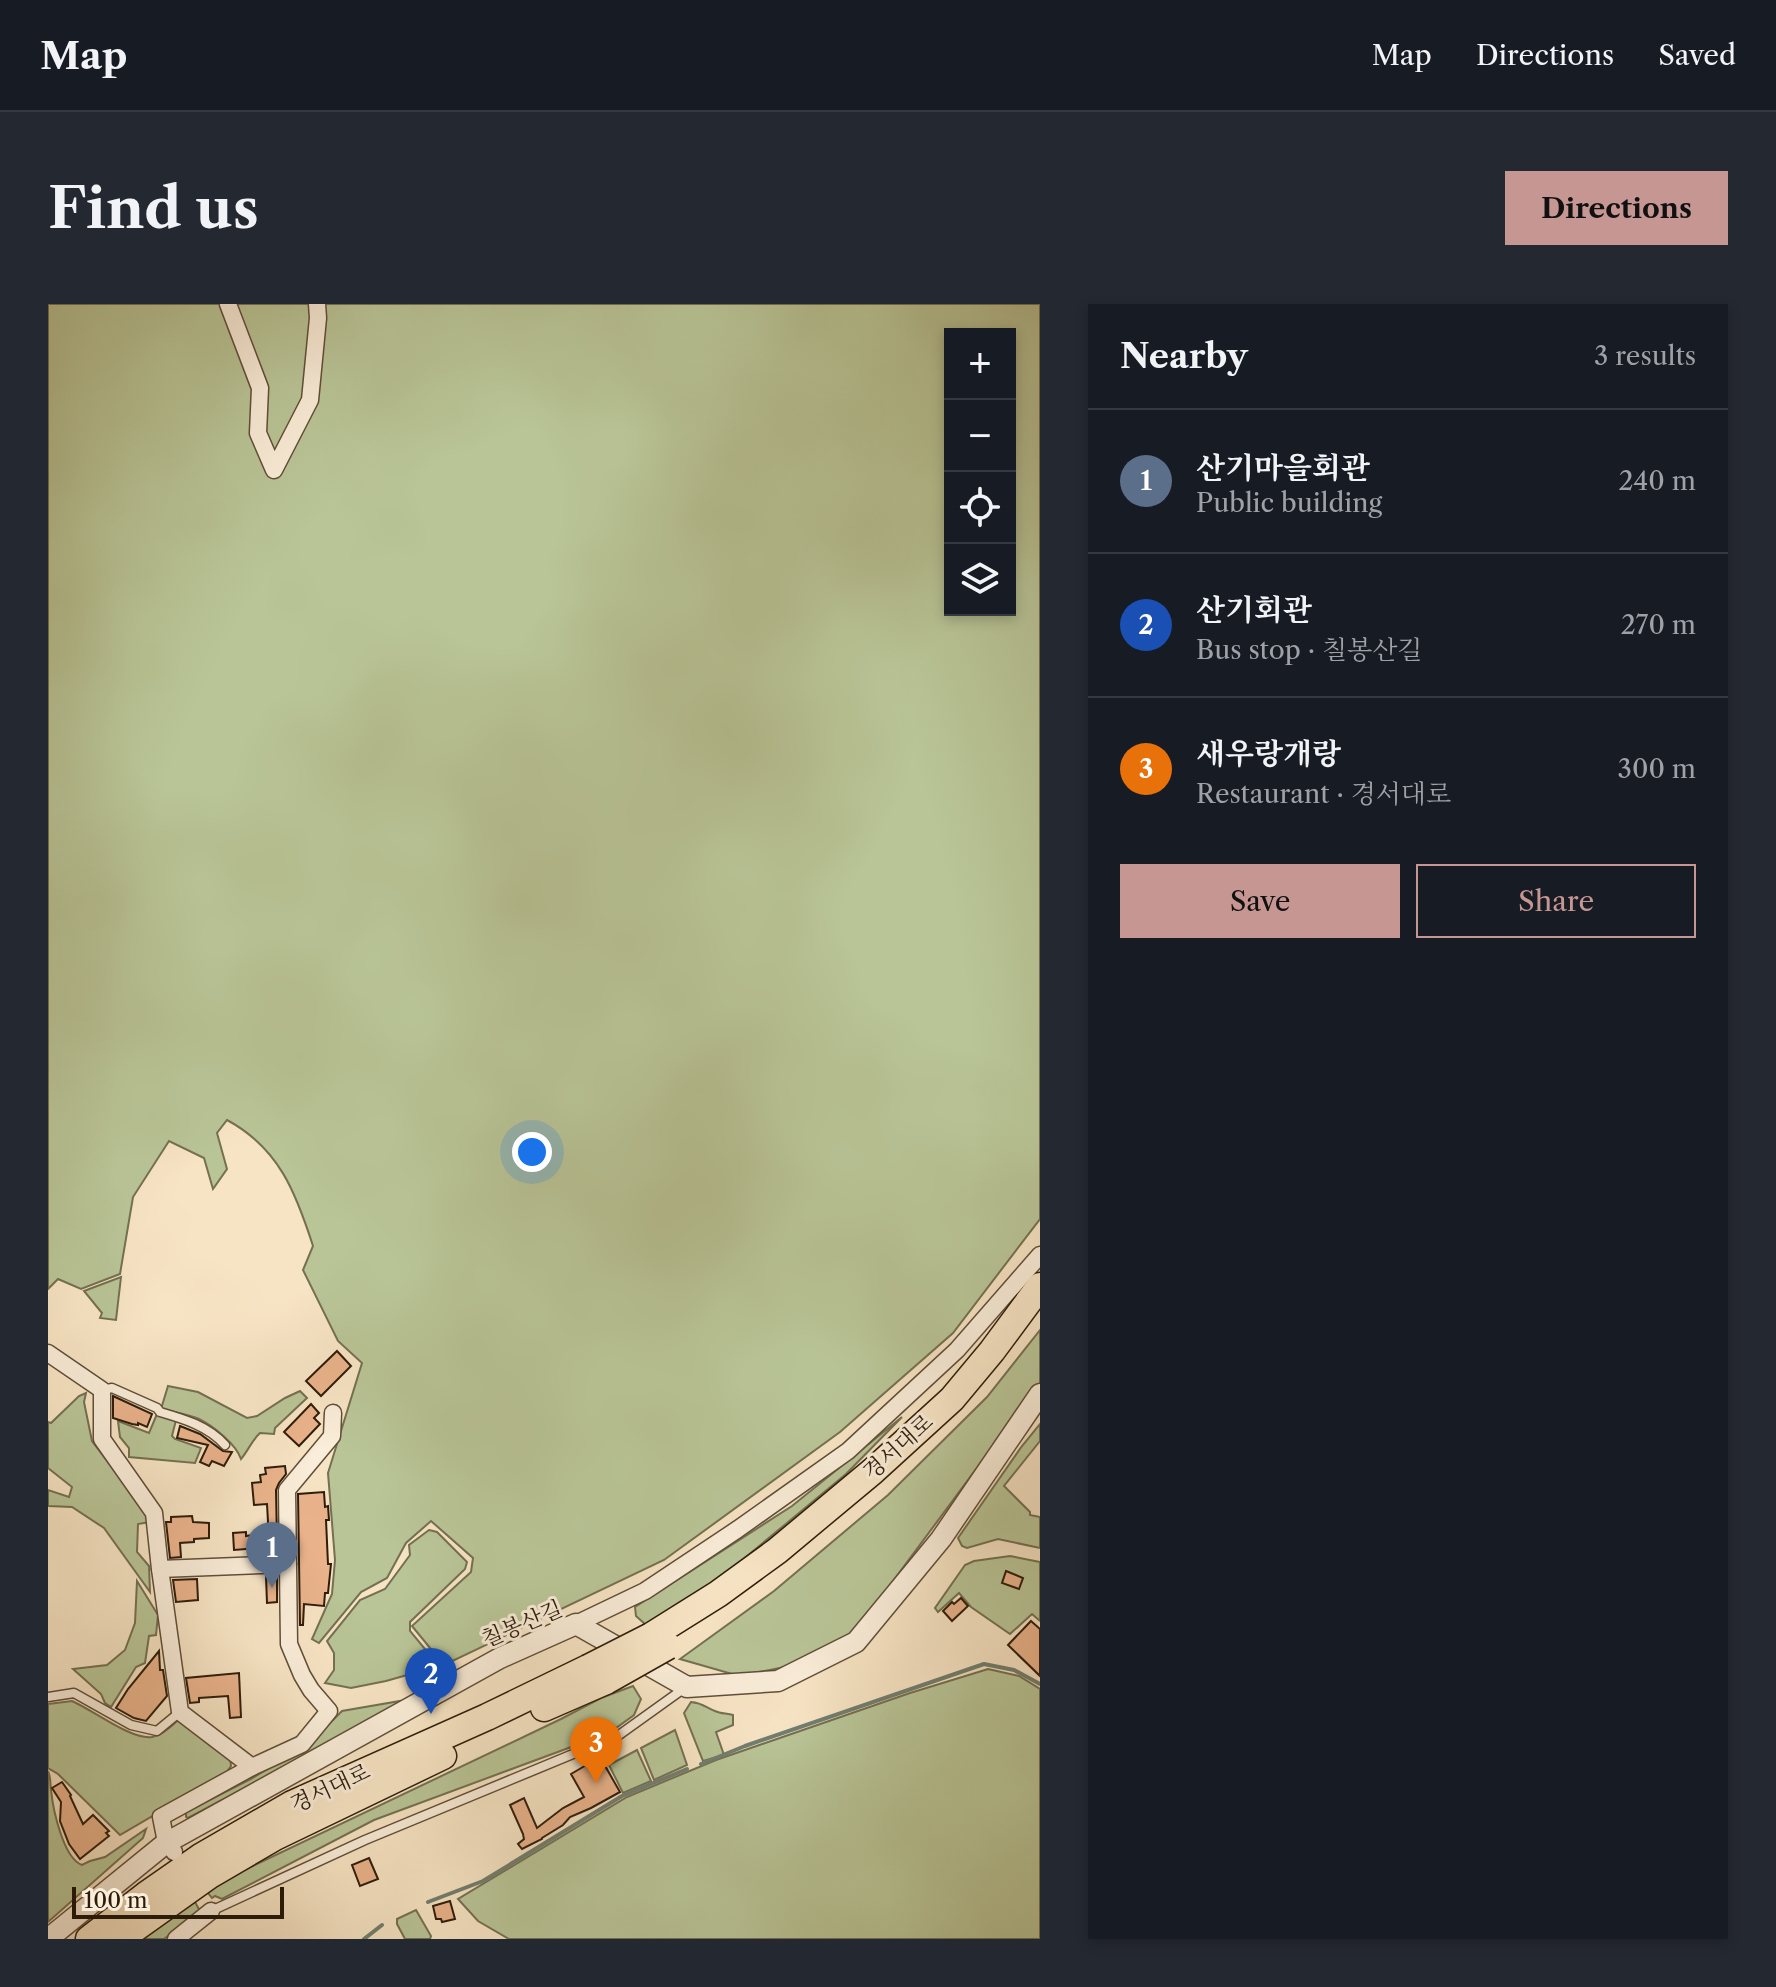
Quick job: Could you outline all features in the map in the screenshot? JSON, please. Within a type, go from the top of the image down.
[{"type":"main road","name":"경서대로","points":[[660,1641],[777,1551],[873,1471],[952,1399],[1040,1286]]},
{"type":"main road","name":"경서대로","points":[[660,1641],[738,1602],[891,1478],[971,1401],[1040,1313]]},
{"type":"main road","points":[[597,1674],[660,1641]]},
{"type":"main road","name":"경서대로","points":[[89,1939],[202,1856],[292,1804],[487,1717],[597,1674]]},
{"type":"main road","name":"경서대로","points":[[120,1939],[210,1875],[275,1837],[498,1729],[597,1674]]},
{"type":"street","points":[[228,304],[260,388],[258,433],[274,470],[310,400],[317,304]]},
{"type":"street","points":[[576,1624],[645,1591],[848,1451],[957,1350],[1040,1255]]},
{"type":"street","points":[[48,1353],[102,1390],[102,1439],[154,1513],[180,1712],[252,1767]]},
{"type":"street","points":[[687,1687],[778,1681],[856,1642],[941,1539],[1040,1394]]},
{"type":"street","points":[[171,1847],[161,1817],[252,1767],[302,1744],[329,1711],[307,1682],[289,1644],[287,1490],[332,1436],[333,1413]]},
{"type":"street","points":[[160,1569],[288,1564]]},
{"type":"street","name":"칠봉산길","points":[[48,1939],[171,1847],[500,1658],[576,1624],[687,1687]]},
{"type":"street","points":[[176,1939],[211,1911]]},
{"type":"lane","points":[[102,1390],[112,1388],[160,1412],[195,1423],[225,1445]]},
{"type":"lane","points":[[211,1911],[365,1840],[619,1735],[687,1687]]},
{"type":"lane","points":[[48,1697],[74,1693],[131,1725],[157,1731],[180,1712]]},
{"type":"green space","points":[[48,304],[1040,304],[1040,1219],[953,1333],[840,1432],[664,1560],[444,1665],[412,1626],[471,1572],[473,1558],[431,1521],[406,1543],[387,1578],[361,1592],[319,1643],[312,1639],[332,1594],[335,1560],[328,1473],[362,1363],[338,1341],[303,1270],[313,1246],[307,1227],[283,1174],[260,1144],[227,1120],[217,1133],[227,1169],[213,1189],[204,1158],[169,1141],[133,1197],[120,1274],[81,1289],[58,1279],[48,1289]]},
{"type":"green space","points":[[121,1277],[116,1320],[100,1318],[102,1313],[84,1291]]},
{"type":"green space","points":[[1040,1330],[1040,1383],[850,1639],[800,1664],[739,1676],[680,1659],[774,1591],[888,1495],[987,1397]]},
{"type":"green space","points":[[168,1386],[198,1392],[247,1418],[257,1416],[300,1391],[307,1398],[275,1428],[274,1434],[260,1433],[241,1459],[229,1442],[205,1422],[161,1409]]},
{"type":"green space","points":[[86,1393],[84,1402],[92,1441],[147,1513],[150,1522],[138,1524],[137,1552],[149,1566],[150,1592],[104,1528],[72,1507],[48,1506],[48,1490],[69,1497],[72,1487],[48,1468],[48,1422],[51,1423]]},
{"type":"green space","points":[[157,1414],[176,1420],[172,1436],[175,1439],[201,1448],[195,1463],[129,1457],[129,1448],[120,1437],[118,1421],[149,1433]]},
{"type":"green space","points":[[902,1417],[846,1474],[723,1576],[646,1625],[636,1616],[635,1607],[792,1506]]},
{"type":"green space","points":[[1040,1424],[1040,1441],[1004,1486],[1030,1515],[1040,1517],[1040,1548],[998,1539],[967,1548],[962,1546],[958,1538]]},
{"type":"green space","points":[[429,1530],[437,1532],[467,1562],[465,1569],[410,1622],[410,1631],[439,1666],[351,1688],[325,1683],[334,1670],[334,1653],[327,1641],[360,1600],[385,1589],[410,1555],[409,1545]]},
{"type":"green space","points":[[1010,1556],[1040,1562],[1040,1621],[1032,1614],[1010,1634],[971,1607],[959,1593],[938,1612],[935,1608],[965,1565]]},
{"type":"green space","points":[[137,1581],[158,1615],[156,1635],[149,1636],[145,1663],[136,1667],[111,1707],[73,1669],[107,1665],[125,1650],[135,1623]]},
{"type":"green space","points":[[988,1669],[1019,1676],[1040,1689],[1040,1939],[509,1939],[478,1921],[458,1899],[627,1797],[716,1760]]},
{"type":"green space","points":[[633,1686],[641,1699],[634,1715],[609,1733],[374,1820],[222,1899],[212,1898],[208,1893],[217,1883],[601,1698]]},
{"type":"green space","points":[[72,1701],[143,1737],[159,1734],[178,1720],[230,1758],[231,1766],[226,1773],[120,1835],[58,1774],[48,1768],[48,1704]]},
{"type":"green space","points":[[400,1701],[401,1706],[186,1817],[186,1812],[251,1779],[310,1743],[342,1711]]},
{"type":"green space","points":[[691,1702],[733,1715],[733,1725],[716,1732],[724,1755],[703,1761],[684,1713]]},
{"type":"green space","points":[[675,1730],[687,1765],[654,1780],[641,1748]]},
{"type":"green space","points":[[637,1750],[651,1781],[623,1793],[609,1765]]},
{"type":"green space","points":[[48,1771],[60,1832],[75,1861],[82,1865],[105,1857],[146,1829],[143,1838],[48,1922]]},
{"type":"green space","points":[[195,1902],[200,1911],[164,1939],[143,1939],[170,1918]]},
{"type":"green space","points":[[416,1910],[430,1939],[405,1939],[397,1924],[397,1919]]},
{"type":"building","points":[[337,1351],[351,1366],[321,1396],[306,1381]]},
{"type":"building","points":[[113,1396],[152,1414],[147,1427],[113,1418]]},
{"type":"building","points":[[311,1404],[319,1413],[314,1418],[320,1424],[299,1446],[284,1432]]},
{"type":"building","points":[[180,1426],[200,1434],[223,1451],[232,1452],[224,1466],[212,1461],[209,1466],[200,1462],[208,1445],[177,1438]]},
{"type":"building","points":[[285,1466],[286,1474],[276,1490],[277,1540],[269,1540],[267,1504],[254,1505],[252,1483],[261,1482],[260,1475],[266,1474],[265,1468]]},
{"type":"building","points":[[324,1492],[329,1520],[326,1520],[328,1564],[331,1564],[328,1593],[325,1593],[324,1606],[304,1604],[303,1625],[300,1625],[298,1494]]},
{"type":"building","points":[[192,1516],[193,1522],[209,1523],[209,1538],[180,1543],[181,1557],[170,1558],[166,1522],[171,1522],[171,1517]]},
{"type":"building","points":[[246,1532],[246,1536],[260,1534],[261,1548],[234,1550],[233,1533]]},
{"type":"building","points":[[1006,1571],[1023,1578],[1019,1589],[1002,1583]]},
{"type":"building","points":[[277,1575],[277,1602],[267,1603],[266,1576]]},
{"type":"building","points":[[197,1579],[198,1600],[176,1602],[173,1580]]},
{"type":"building","points":[[961,1598],[968,1606],[952,1621],[943,1611]]},
{"type":"building","points":[[1031,1621],[1040,1629],[1040,1676],[1008,1645]]},
{"type":"building","points":[[159,1651],[167,1696],[146,1721],[134,1718],[116,1708]]},
{"type":"building","points":[[239,1673],[241,1717],[230,1718],[228,1696],[199,1698],[199,1702],[190,1703],[186,1678]]},
{"type":"building","points":[[600,1757],[620,1792],[570,1817],[542,1839],[522,1849],[518,1844],[524,1839],[523,1834],[510,1805],[524,1798],[537,1828],[584,1797],[571,1774]]},
{"type":"building","points":[[62,1782],[83,1824],[93,1815],[109,1831],[106,1833],[109,1836],[80,1859],[69,1844],[60,1821],[61,1802],[52,1788]]},
{"type":"building","points":[[369,1858],[378,1879],[360,1886],[352,1865]]},
{"type":"building","points":[[450,1901],[455,1919],[442,1922],[436,1919],[433,1906]]},
{"type":"waterway","points":[[701,1764],[984,1664],[1014,1670],[1040,1684]]},
{"type":"waterway","points":[[428,1902],[483,1881],[622,1796],[687,1769]]},
{"type":"waterway","points":[[364,1939],[382,1925]]},
{"type":"place","name":"산기마을회관","points":[[272,1588]]},
{"type":"place","name":"산기회관","points":[[431,1714]]},
{"type":"place","name":"새우랑개랑","points":[[596,1783]]}]
